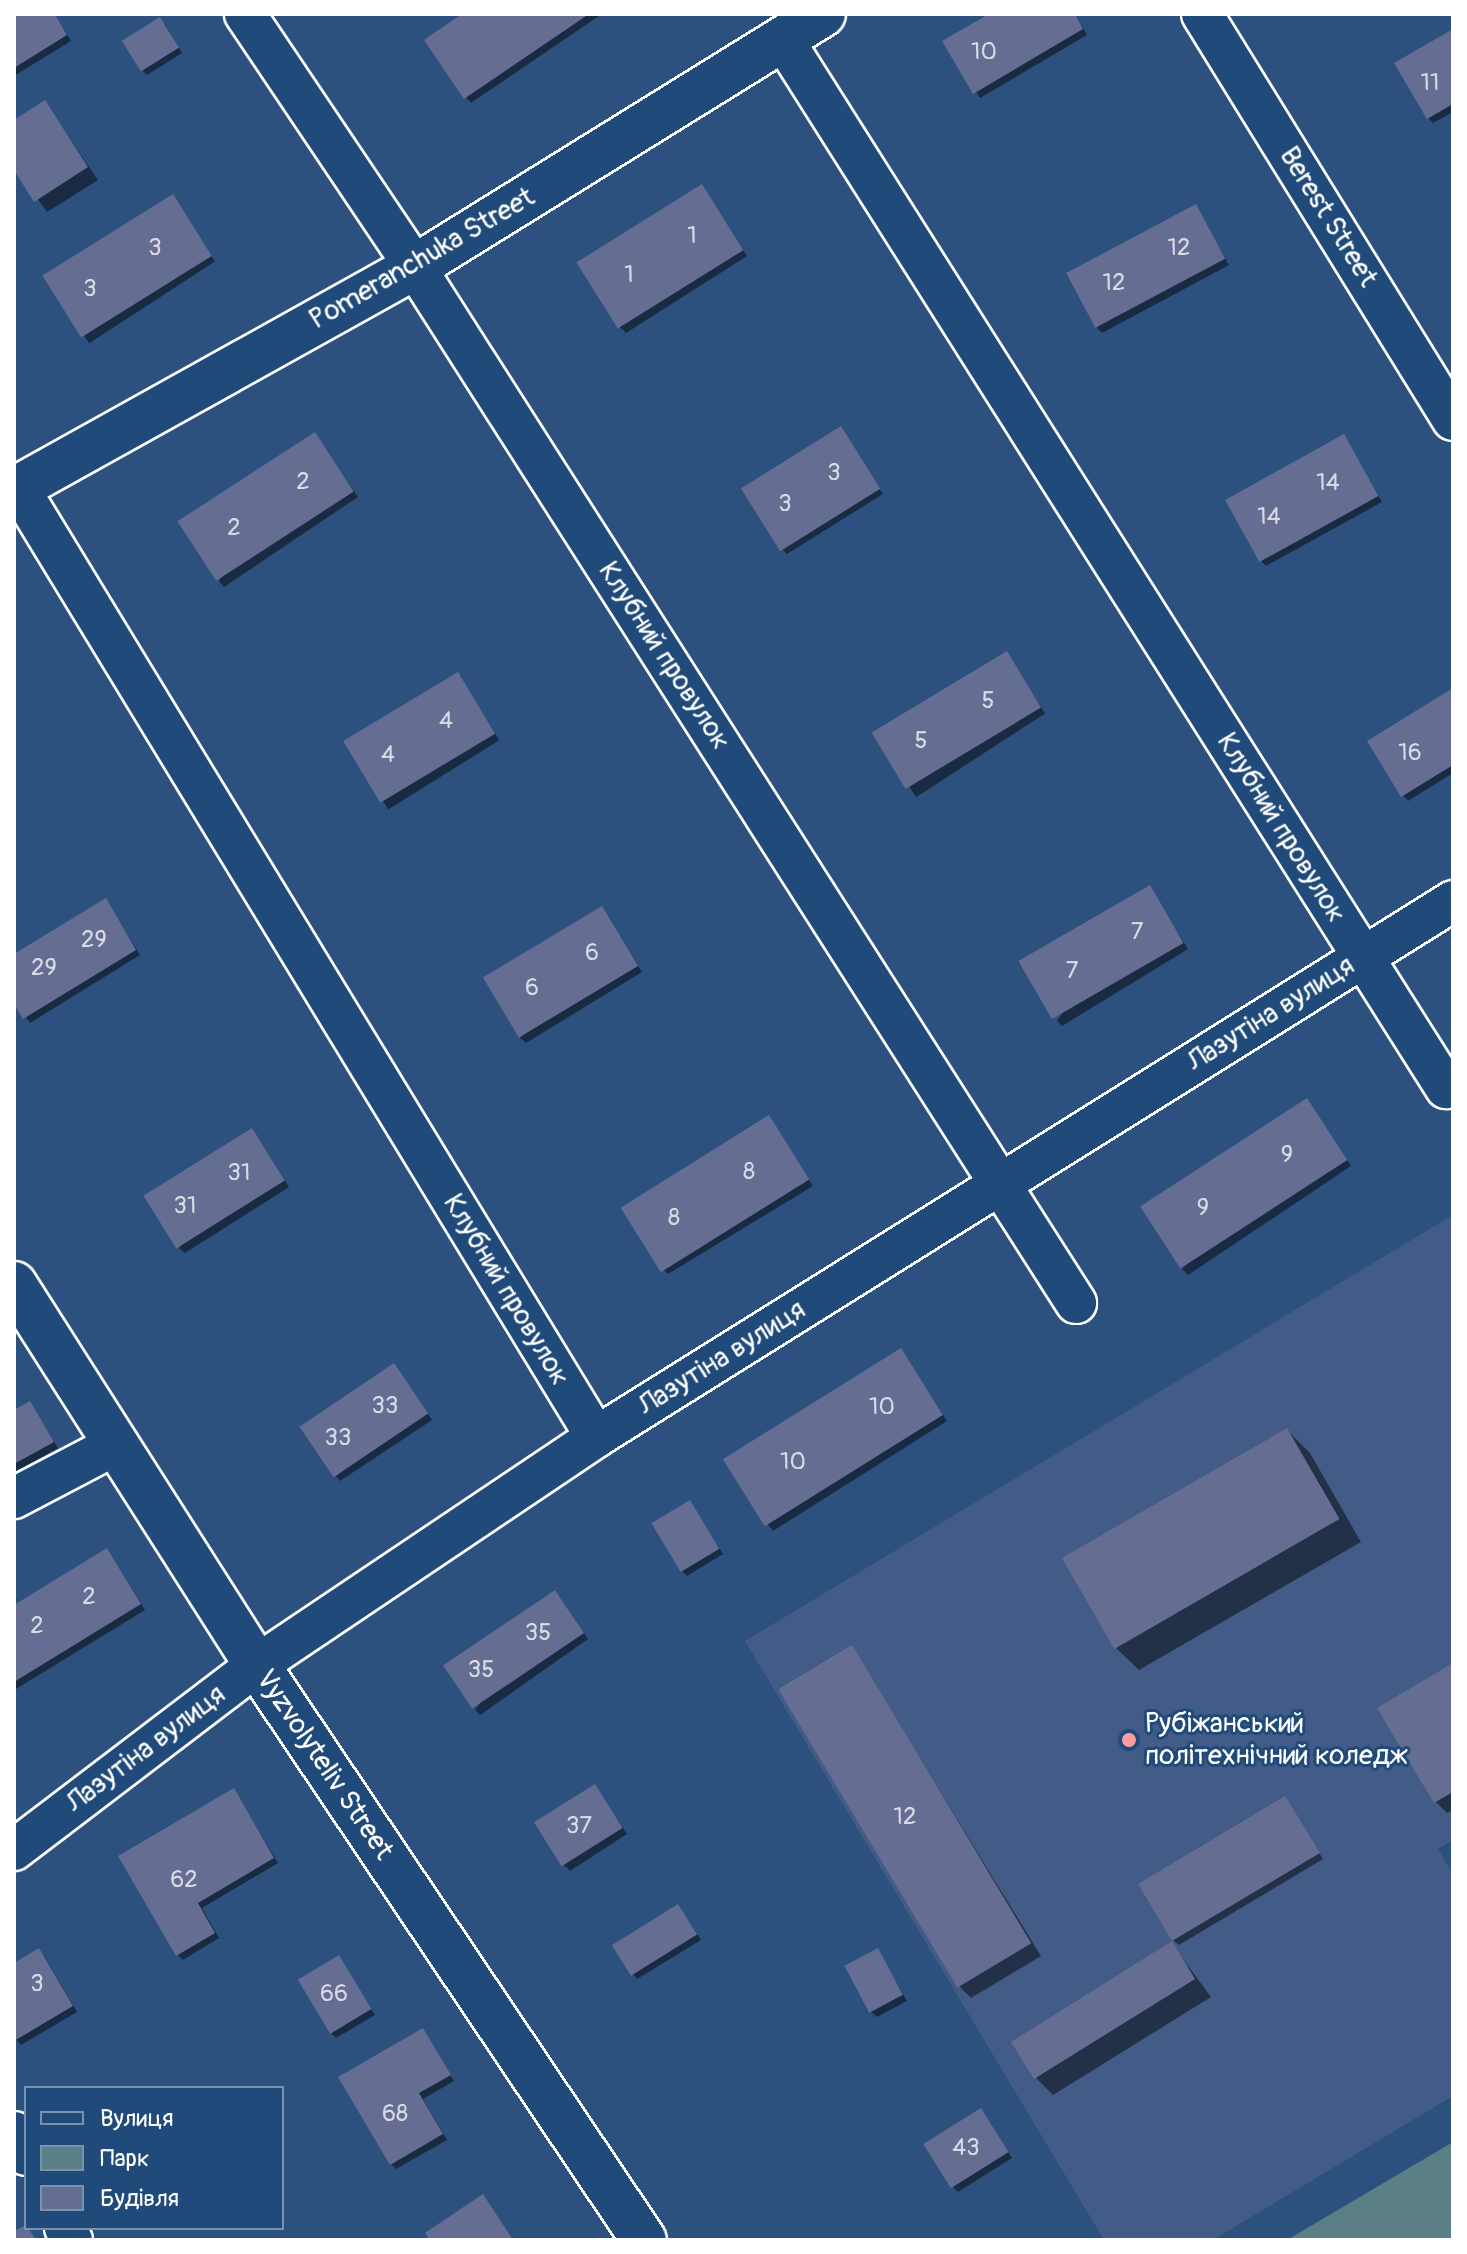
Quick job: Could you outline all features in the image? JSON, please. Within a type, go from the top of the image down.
[{"type":"street","name":"Клубний провулок","points":[[245,14],[415,267],[1076,1303]]},
{"type":"street","name":"Pomeranchuka Street","points":[[16,489],[415,267],[823,14]]},
{"type":"street","name":"Berest Street","points":[[1202,14],[1453,420]]},
{"type":"street","name":"Клубний провулок","points":[[784,41],[1446,1088]]},
{"type":"street","name":"Клубний провулок","points":[[16,489],[596,1437]]},
{"type":"street","name":"Лазутіна вулиця","points":[[14,1850],[257,1665],[596,1437],[1453,901]]},
{"type":"street","name":"Vyzvolyteliv Street","points":[[14,1284],[257,1665],[644,2240]]},
{"type":"street","points":[[14,1498],[115,1445]]},
{"type":"street","points":[[14,2132],[24,2151]]},
{"type":"shaded area","name":"Рубіжанський політехнічний коледж","points":[[1453,1215],[1453,1840],[1438,1849],[1453,1874],[1453,2096],[1213,2240],[1104,2240],[745,1641]]},
{"type":"green space","points":[[1453,2142],[1453,2240],[1287,2240]]},
{"type":"building","points":[[14,14],[55,14],[67,35],[14,68]]},
{"type":"building","points":[[462,14],[589,14],[464,99],[424,40]]},
{"type":"building","points":[[989,14],[1075,14],[1083,29],[973,94],[942,41]]},
{"type":"building","points":[[160,17],[179,48],[141,71],[122,41]]},
{"type":"building","points":[[1453,29],[1453,104],[1427,119],[1394,63]]},
{"type":"building","points":[[45,100],[88,167],[34,202],[14,170],[14,120]]},
{"type":"building","points":[[702,184],[743,250],[618,329],[576,262]]},
{"type":"building","points":[[173,194],[212,256],[81,338],[42,276]]},
{"type":"building","points":[[1196,204],[1225,259],[1095,328],[1066,273]]},
{"type":"building","points":[[841,426],[880,489],[780,551],[741,489]]},
{"type":"building","points":[[315,432],[354,492],[216,581],[177,521]]},
{"type":"building","points":[[1344,434],[1378,496],[1259,562],[1225,500]]},
{"type":"building","points":[[1007,651],[1041,708],[906,789],[872,732]]},
{"type":"building","points":[[458,672],[495,734],[380,803],[343,741]]},
{"type":"building","points":[[1453,688],[1453,765],[1401,797],[1367,741]]},
{"type":"building","points":[[1150,885],[1184,943],[1052,1019],[1018,961]]},
{"type":"building","points":[[106,898],[136,950],[23,1019],[14,1004],[14,954]]},
{"type":"building","points":[[602,906],[638,966],[519,1038],[483,978]]},
{"type":"building","points":[[1307,1098],[1347,1160],[1180,1268],[1140,1206]]},
{"type":"building","points":[[769,1115],[809,1179],[661,1272],[621,1208]]},
{"type":"building","points":[[252,1128],[285,1181],[176,1248],[143,1196]]},
{"type":"building","points":[[901,1348],[943,1415],[765,1526],[723,1459]]},
{"type":"building","points":[[394,1363],[428,1414],[334,1477],[299,1427]]},
{"type":"building","points":[[30,1401],[54,1442],[14,1464],[14,1410]]},
{"type":"building","points":[[1287,1428],[1340,1519],[1114,1649],[1062,1558]]},
{"type":"building","points":[[690,1500],[719,1549],[681,1572],[651,1523]]},
{"type":"building","points":[[107,1548],[141,1604],[14,1682],[14,1605]]},
{"type":"building","points":[[555,1590],[584,1633],[472,1709],[443,1665]]},
{"type":"building","points":[[852,1645],[1031,1943],[958,1988],[778,1689]]},
{"type":"building","points":[[1453,1663],[1453,1792],[1434,1803],[1377,1708]]},
{"type":"building","points":[[595,1784],[623,1828],[561,1866],[534,1822]]},
{"type":"building","points":[[234,1788],[274,1858],[198,1903],[215,1933],[176,1956],[118,1856]]},
{"type":"building","points":[[1285,1796],[1320,1853],[1172,1941],[1138,1884]]},
{"type":"building","points":[[678,1904],[697,1935],[631,1976],[612,1945]]},
{"type":"building","points":[[1172,1941],[1195,1979],[1034,2079],[1011,2042]]},
{"type":"building","points":[[39,1948],[73,2006],[14,2041],[14,1963]]},
{"type":"building","points":[[878,1948],[903,1995],[869,2013],[844,1966]]},
{"type":"building","points":[[339,1955],[371,2009],[330,2034],[298,1980]]},
{"type":"building","points":[[423,2028],[451,2075],[419,2093],[443,2134],[390,2165],[338,2077]]},
{"type":"building","points":[[981,2108],[1009,2152],[951,2188],[923,2144]]},
{"type":"building","points":[[483,2194],[513,2240],[430,2240],[425,2233]]},
{"type":"building","points":[[24,2226],[24,2230],[29,2230],[36,2240],[14,2240],[14,2231]]},
{"type":"place","name":"Рубіжанський політехнічний коледж","points":[[1129,1740]]}]
